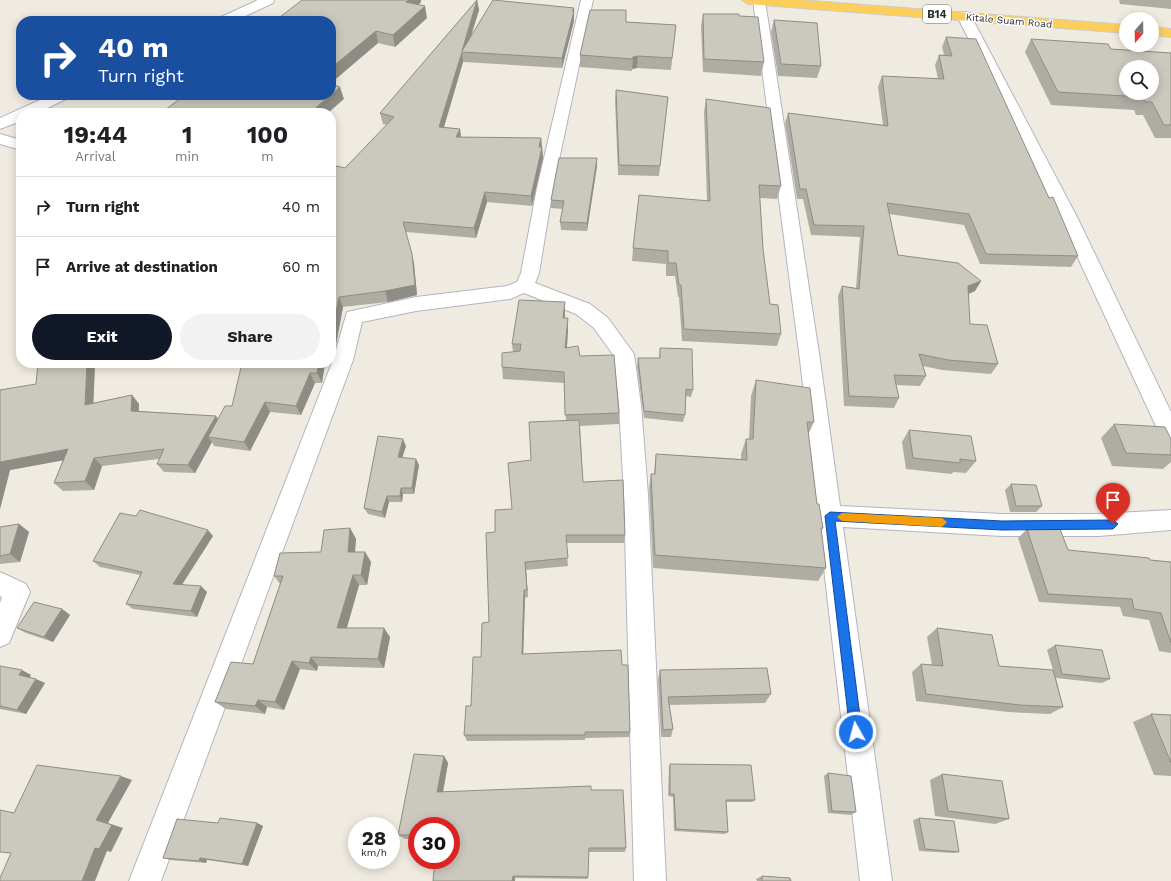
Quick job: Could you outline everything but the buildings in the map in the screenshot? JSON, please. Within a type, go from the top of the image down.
[{"type":"highway","name":"Kitale Suam Road","points":[[754,0],[1119,28]]},
{"type":"highway","points":[[1159,32],[1171,33]]},
{"type":"street","points":[[234,16],[268,0]]},
{"type":"street","points":[[144,881],[343,360],[354,317],[409,306],[510,292],[524,286],[530,273],[545,188],[587,0]]},
{"type":"street","points":[[754,0],[810,360],[876,881]]},
{"type":"street","points":[[964,16],[1069,219],[1171,435]]},
{"type":"street","points":[[36,108],[52,100]]},
{"type":"street","points":[[0,124],[16,117]]},
{"type":"street","points":[[0,139],[16,144]]},
{"type":"street","points":[[524,286],[583,309],[601,323],[624,354],[630,405],[636,495],[650,881]]},
{"type":"street","points":[[830,516],[1002,525],[1099,525],[1171,520]]},
{"type":"street","points":[[0,584],[18,592],[0,634]]},
{"type":"slow traffic","points":[[842,517],[942,522]]},
{"type":"route","points":[[856,732],[830,516],[1002,525],[1113,524]]}]
